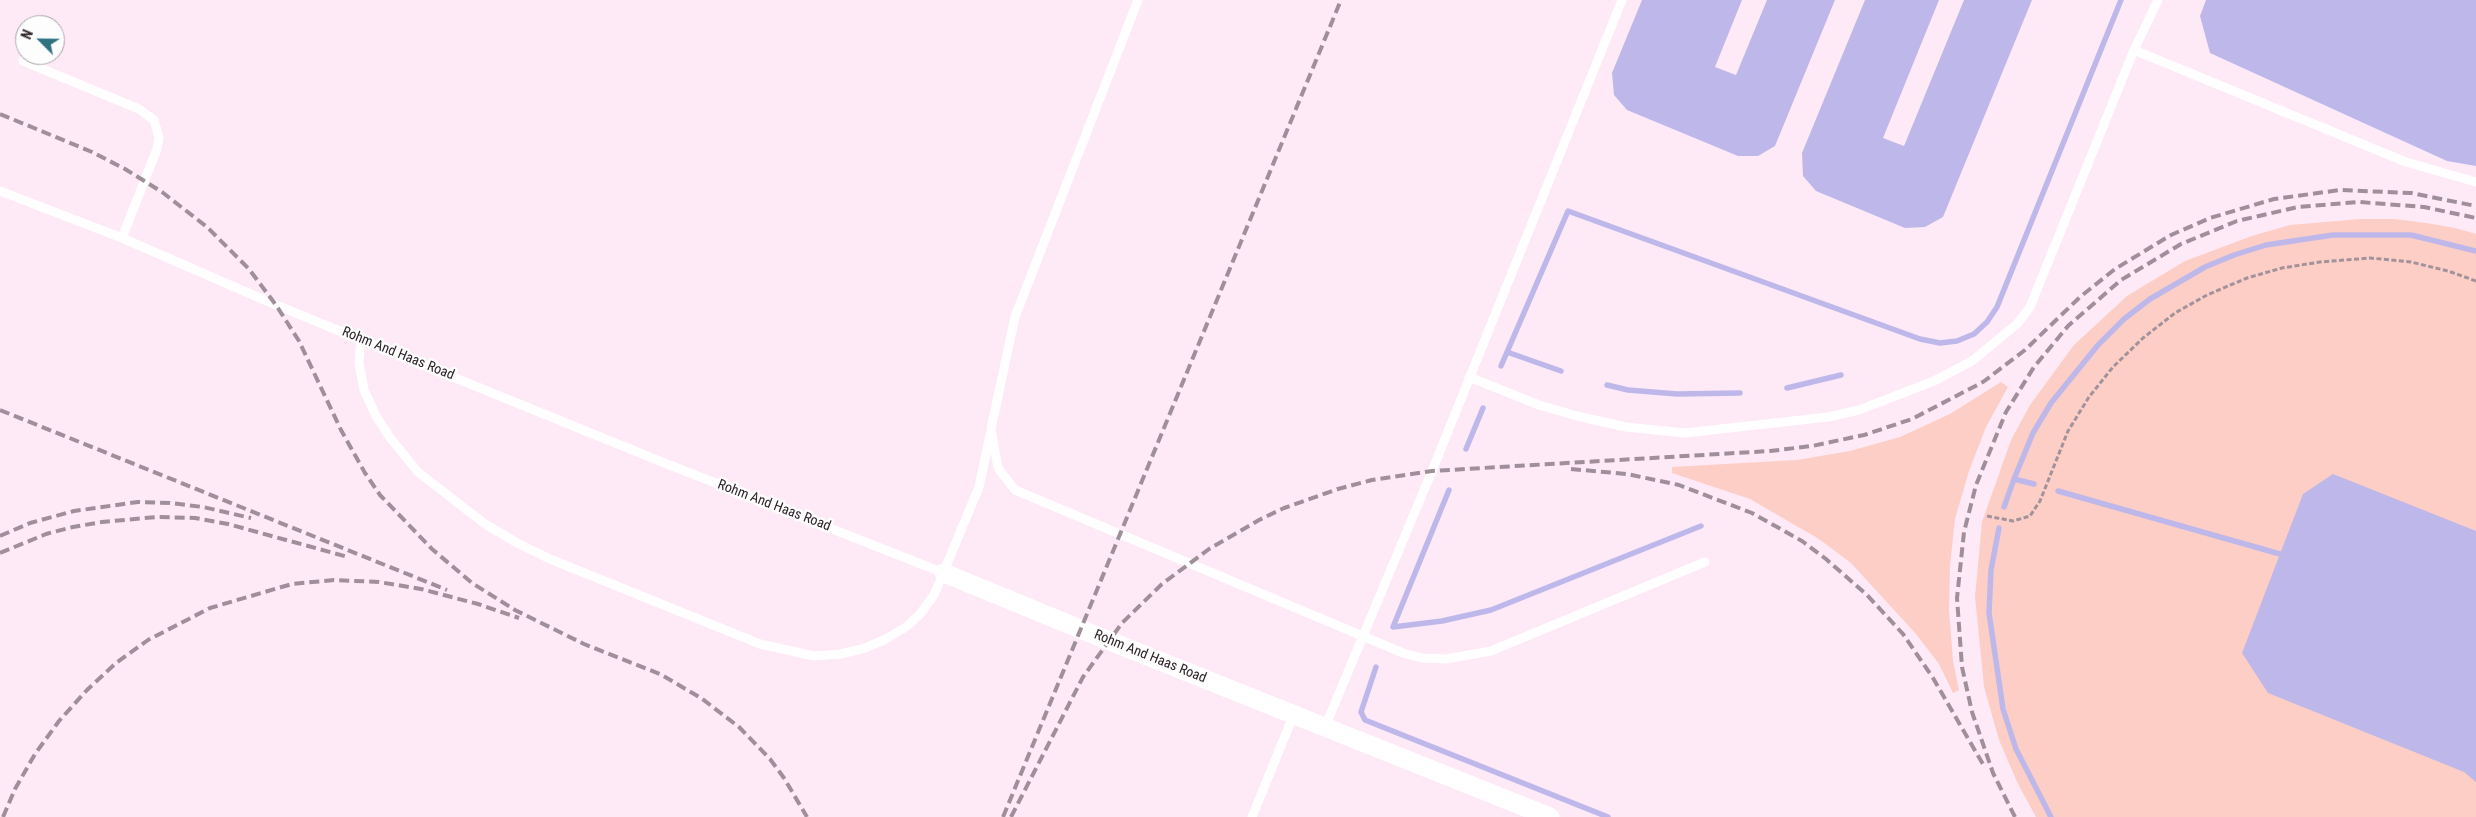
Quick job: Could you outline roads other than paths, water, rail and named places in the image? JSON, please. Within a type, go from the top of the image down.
[{"type":"street","name":"Rohm And Haas Road","points":[[944,573],[1550,817]]},
{"type":"lane","points":[[361,339],[359,363],[364,390],[376,416],[391,439],[418,472],[453,501],[519,544],[760,644],[814,656],[840,654],[862,649],[884,640],[906,627],[920,614],[934,596],[979,487],[1015,317],[1138,0]]},
{"type":"lane","points":[[1325,727],[1622,0]]},
{"type":"lane","points":[[1469,377],[1539,404],[1577,416],[1626,428],[1685,432],[1828,417],[1860,410],[1934,381],[1972,361],[2017,324],[2030,307],[2134,50],[2158,0]]},
{"type":"lane","points":[[2134,50],[2406,162],[2476,182]]},
{"type":"lane","points":[[32,65],[139,109],[154,120],[159,138],[157,148],[122,238]]},
{"type":"lane","name":"Rohm And Haas Road","points":[[0,191],[122,238],[361,339],[666,463],[944,573]]},
{"type":"lane","points":[[991,429],[998,468],[1015,490],[1403,653],[1422,658],[1446,660],[1491,651],[1705,562]]},
{"type":"lane","points":[[1252,817],[1294,714]]},
{"type":"waterway","points":[[1501,366],[1568,211],[1920,339],[1940,343],[1957,341],[1974,334],[1987,322],[1997,307],[2121,0]]},
{"type":"waterway","points":[[2014,479],[2033,433],[2051,403],[2098,345],[2124,319],[2150,299],[2205,267],[2266,245],[2333,235],[2411,235],[2476,251]]},
{"type":"waterway","points":[[1507,352],[1561,371]]},
{"type":"waterway","points":[[1787,388],[1841,375]]},
{"type":"waterway","points":[[1607,385],[1628,390],[1677,394],[1740,393]]},
{"type":"waterway","points":[[1466,449],[1483,408]]},
{"type":"waterway","points":[[2004,507],[2014,479],[2034,484]]},
{"type":"waterway","points":[[1449,490],[1393,627],[1442,621],[1491,610],[1701,526]]},
{"type":"waterway","points":[[2058,491],[2287,556]]},
{"type":"waterway","points":[[1999,528],[1991,570],[1989,613],[2003,709],[2016,749],[2051,817]]},
{"type":"waterway","points":[[1376,667],[1361,712],[1365,720],[1608,817]]},
{"type":"railway","points":[[1003,817],[1341,0]]},
{"type":"railway","points":[[0,114],[92,152],[125,169],[162,192],[207,227],[249,269],[276,305],[299,341],[341,430],[365,473],[380,495],[432,549],[472,583],[515,610],[584,644],[660,674],[701,698],[739,727],[770,759],[784,778],[807,817]]},
{"type":"railway","points":[[1011,817],[1083,677],[1122,623],[1162,584],[1209,549],[1284,508],[1338,489],[1372,480],[1432,471],[1770,451],[1812,446],[1864,435],[1912,419],[1983,382],[2025,350],[2080,297],[2115,269],[2171,235],[2210,218],[2274,199],[2340,190],[2411,193],[2476,206]]},
{"type":"railway","points":[[2015,817],[1993,773],[1972,712],[1962,667],[1957,598],[1964,532],[1976,485],[2006,412],[2034,367],[2068,326],[2121,280],[2181,244],[2237,221],[2298,207],[2359,202],[2424,207],[2476,218]]},
{"type":"railway","points":[[0,410],[447,590]]},
{"type":"railway","points":[[1571,469],[1627,474],[1679,485],[1752,513],[1802,541],[1867,595],[1903,634],[1933,678],[1984,766]]},
{"type":"railway","points":[[0,536],[30,523],[74,511],[138,502],[203,507],[251,518]]},
{"type":"railway","points":[[0,553],[46,534],[73,527],[102,522],[157,517],[195,518],[228,524],[348,557]]},
{"type":"railway","points":[[3,817],[15,789],[35,754],[59,721],[87,690],[116,663],[148,640],[210,608],[292,584],[334,580],[379,582],[421,589],[478,604],[519,618]]}]
